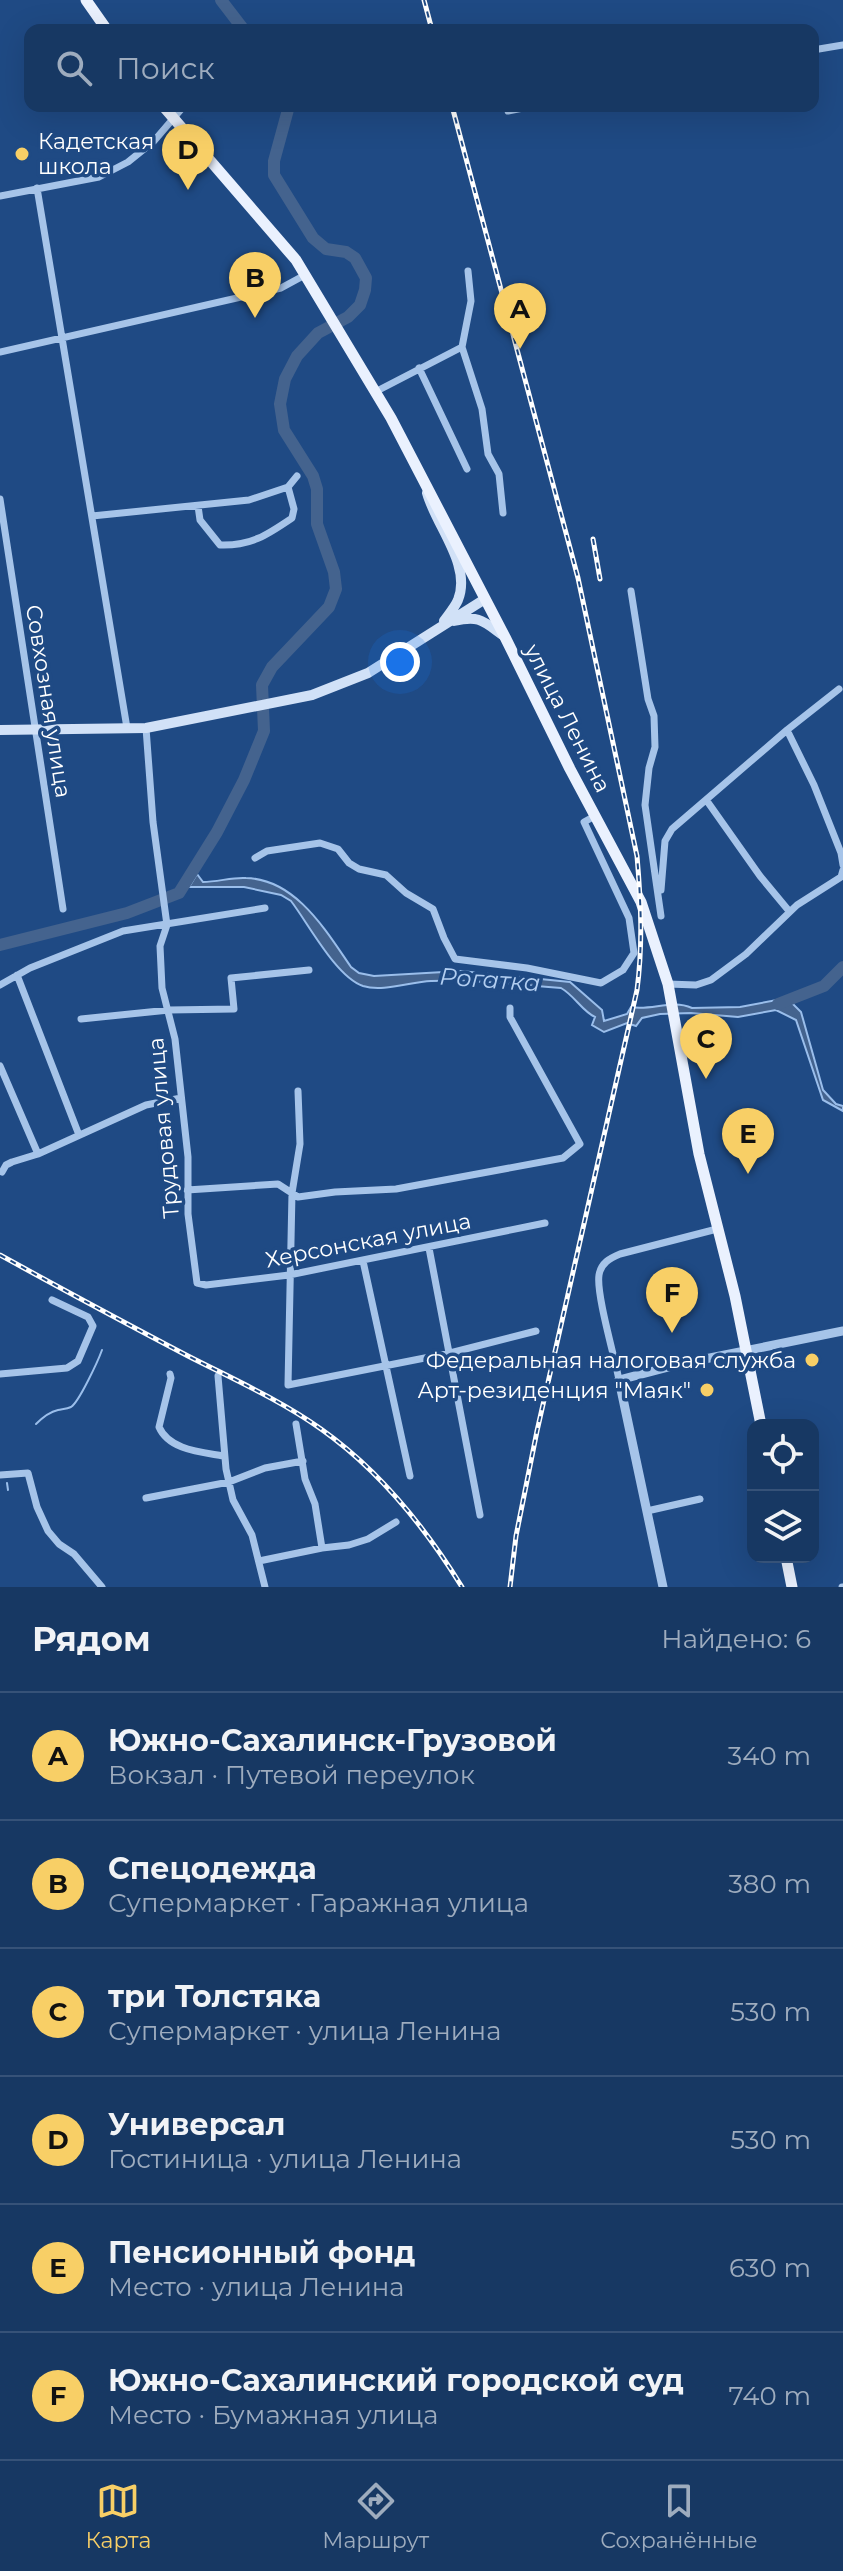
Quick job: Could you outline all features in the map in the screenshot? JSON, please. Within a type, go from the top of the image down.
[{"type":"main road","points":[[86,0],[103,24]]},
{"type":"main road","name":"улица Ленина","points":[[168,112],[284,245],[305,275],[425,483],[505,637],[590,819],[629,876],[652,930],[668,988],[699,1154],[735,1296],[760,1419]]},
{"type":"main road","points":[[425,483],[431,508],[459,566],[459,598],[441,626]]},
{"type":"main road","points":[[0,730],[146,728],[287,701],[331,689],[368,673],[485,599]]},
{"type":"main road","points":[[441,626],[471,617],[481,619],[505,637]]},
{"type":"main road","points":[[787,1563],[792,1587]]},
{"type":"street","points":[[819,49],[843,45]]},
{"type":"street","points":[[0,196],[99,177],[154,141],[178,112]]},
{"type":"street","points":[[37,188],[127,728]]},
{"type":"street","points":[[468,271],[471,301],[462,347],[482,409],[488,454],[499,474],[503,513]]},
{"type":"street","points":[[0,352],[64,340],[281,288],[305,275]]},
{"type":"street","points":[[375,392],[462,347]]},
{"type":"street","points":[[419,368],[467,469]]},
{"type":"street","points":[[92,516],[249,500],[288,487],[297,476]]},
{"type":"street","points":[[198,506],[200,520],[220,545],[242,546],[270,534],[292,518],[294,509],[288,487]]},
{"type":"street","name":"Совхозная улица","points":[[0,499],[63,909]]},
{"type":"street","points":[[631,591],[648,699],[654,716],[655,747],[645,805],[661,916]]},
{"type":"street","points":[[652,930],[661,916],[661,865],[665,841],[672,829],[839,689]]},
{"type":"street","name":"Трудовая улица","points":[[146,728],[167,925],[160,946],[162,988],[175,1039],[197,1283]]},
{"type":"street","points":[[668,988],[711,980],[746,954],[789,911],[842,871],[814,785],[787,730]]},
{"type":"street","points":[[707,801],[789,911]]},
{"type":"street","points":[[255,858],[267,851],[307,844],[320,843],[338,849],[349,863],[359,869],[386,875],[406,893],[433,909],[455,959],[527,968],[601,983],[623,970],[634,953],[629,918],[590,819]]},
{"type":"street","points":[[0,985],[123,931],[265,908]]},
{"type":"street","points":[[81,1019],[169,1010],[234,1009],[231,978],[309,970]]},
{"type":"street","points":[[17,975],[79,1135]]},
{"type":"street","points":[[187,1190],[278,1184],[298,1197],[412,1186],[563,1158],[580,1144],[510,1017],[510,1008]]},
{"type":"street","points":[[0,1066],[38,1154]]},
{"type":"street","points":[[298,1091],[300,1144],[292,1193],[288,1385],[450,1353],[536,1331]]},
{"type":"street","points":[[2,1172],[12,1162],[38,1154],[146,1105],[181,1098]]},
{"type":"street","name":"Херсонская улица","points":[[197,1283],[206,1285],[289,1275],[545,1223]]},
{"type":"street","points":[[663,1587],[599,1284],[601,1268],[608,1259],[620,1254],[717,1229]]},
{"type":"street","points":[[429,1248],[480,1515]]},
{"type":"street","points":[[363,1261],[410,1476]]},
{"type":"street","points":[[0,1374],[67,1368],[78,1361],[93,1326],[88,1317],[52,1300]]},
{"type":"street","points":[[619,1380],[843,1331]]},
{"type":"street","points":[[170,1374],[159,1427],[161,1433],[180,1446],[223,1456]]},
{"type":"street","points":[[218,1376],[223,1456],[233,1500],[252,1535],[265,1587]]},
{"type":"street","points":[[296,1424],[307,1489],[315,1504],[322,1548]]},
{"type":"street","points":[[146,1498],[229,1482],[265,1468],[303,1461]]},
{"type":"street","points":[[0,1475],[28,1473],[48,1531],[59,1544],[74,1554],[102,1587]]},
{"type":"street","points":[[647,1511],[700,1499]]},
{"type":"street","points":[[259,1561],[349,1545],[368,1539],[396,1522]]},
{"type":"water","name":"Рогатка","points":[[197,874],[203,882],[246,878],[280,887],[308,909],[351,967],[359,973],[374,976],[461,971],[570,982],[602,1010],[604,1021],[627,1014],[631,1007],[740,1007],[782,999],[801,1012],[823,1090],[836,1104],[843,1106],[843,1111],[823,1100],[796,1020],[776,1010],[738,1017],[660,1014],[642,1018],[636,1026],[627,1023],[604,1032],[592,1025],[595,1017],[561,988],[447,981],[371,988],[353,981],[343,972],[291,901],[281,895],[244,887],[189,887]]},
{"type":"waterway","points":[[221,0],[239,24]]},
{"type":"waterway","points":[[0,945],[127,913],[179,893],[217,832],[244,780],[264,731],[262,685],[272,667],[329,607],[336,589],[334,572],[317,524],[317,489],[313,476],[284,430],[280,404],[285,379],[297,356],[318,333],[348,317],[360,305],[366,278],[355,258],[346,252],[326,249],[313,238],[274,175],[274,161],[287,112]]},
{"type":"waterway","points":[[778,1004],[824,986],[843,967]]},
{"type":"waterway","points":[[36,1424],[49,1413],[74,1404],[102,1350]]},
{"type":"waterway","points":[[7,1483],[8,1490]]},
{"type":"railway","points":[[424,0],[430,24]]},
{"type":"railway","points":[[454,112],[578,578],[637,856],[640,907],[637,990],[537,1431],[516,1536],[510,1587]]},
{"type":"railway","points":[[593,539],[600,579]]},
{"type":"railway","points":[[0,1255],[273,1399],[321,1429],[362,1463],[399,1501],[433,1543],[462,1587]]},
{"type":"place","name":"Кадетская школа","points":[[22,154]]},
{"type":"place","name":"Универсал","points":[[188,190]]},
{"type":"place","name":"Спецодежда","points":[[255,318]]},
{"type":"place","name":"Южно-Сахалинск-Грузовой","points":[[520,349]]},
{"type":"place","name":"три Толстяка","points":[[706,1079]]},
{"type":"place","name":"Пенсионный фонд","points":[[748,1174]]},
{"type":"place","name":"Южно-Сахалинский городской суд","points":[[672,1333]]},
{"type":"place","name":"Федеральная налоговая служба","points":[[812,1360]]},
{"type":"place","name":"Арт-резиденция \"Маяк\"","points":[[707,1390]]}]
